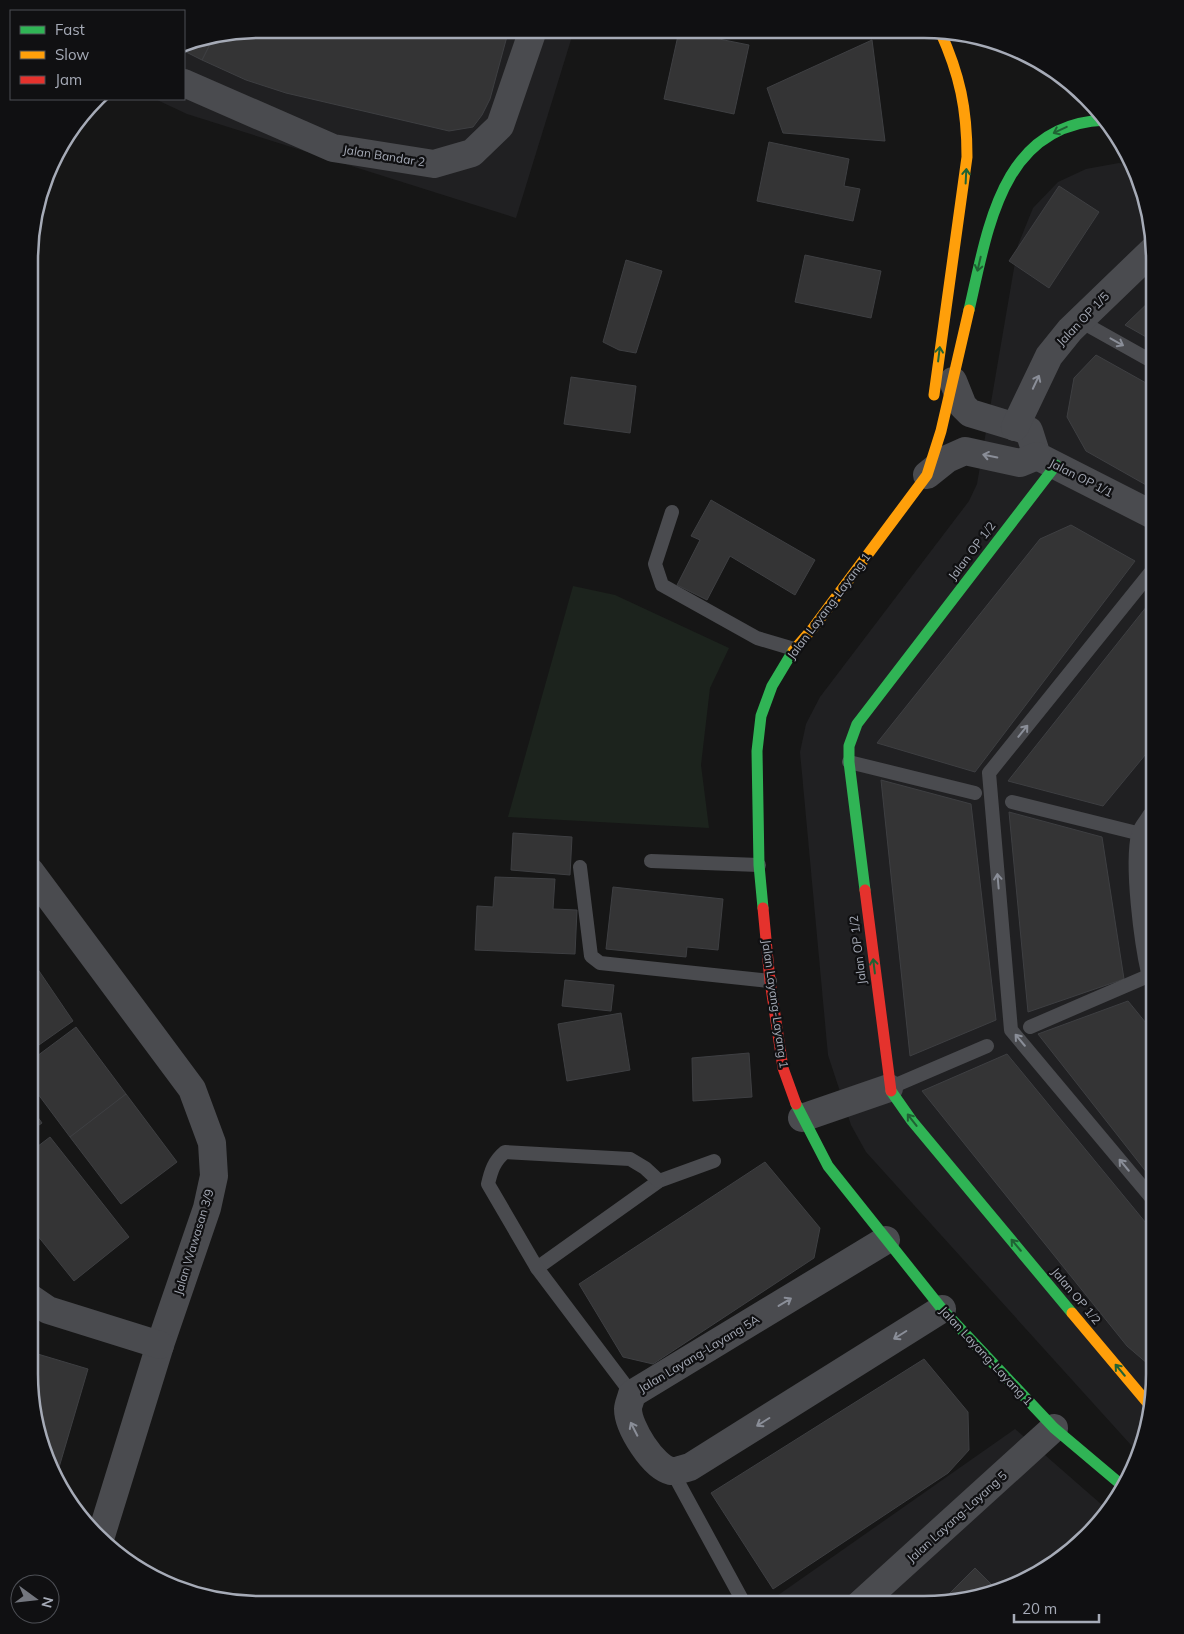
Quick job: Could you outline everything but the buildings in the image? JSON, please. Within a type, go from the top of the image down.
[{"type":"street","name":"Jalan Bandar 2","points":[[185,83],[333,148],[434,164],[472,153],[500,126],[531,38]]},
{"type":"street","points":[[930,411],[948,286],[965,194],[967,155],[966,120],[962,88],[957,66],[944,38]]},
{"type":"street","name":"Jalan Layang-Layang 1","points":[[1097,119],[1073,124],[1052,134],[1031,148],[1014,168],[1002,187],[991,215],[941,431],[906,501],[812,628],[794,649],[772,686],[760,716],[757,751],[759,865],[770,981],[783,1068],[802,1118],[828,1166],[942,1309],[1054,1428],[1119,1483]]},
{"type":"street","name":"Jalan OP 1/5","points":[[1016,426],[1049,356],[1080,321],[1146,257]]},
{"type":"street","name":"Jalan OP 1/1","points":[[953,381],[963,406],[970,413],[1029,430],[1046,461],[1146,511]]},
{"type":"street","name":"Jalan Layang-Layang 1","points":[[906,501],[918,479],[965,451],[1020,463],[1046,461]]},
{"type":"street","name":"Jalan OP 1/2","points":[[1046,461],[857,724],[849,746],[849,762],[889,1088],[918,1128],[1145,1400]]},
{"type":"street","points":[[1146,845],[1143,859],[1146,898]]},
{"type":"street","name":"Jalan Wawasan 3/9","points":[[38,882],[192,1089],[212,1143],[214,1176],[206,1208],[160,1345],[102,1532]]},
{"type":"street","points":[[802,1118],[889,1088]]},
{"type":"street","name":"Jalan Layang-Layang 5A","points":[[672,1471],[660,1465],[646,1450],[631,1424],[628,1408],[632,1394],[886,1240]]},
{"type":"street","points":[[38,1303],[48,1310],[160,1345]]},
{"type":"street","points":[[672,1471],[690,1467],[942,1309]]},
{"type":"street","name":"Jalan Layang-Layang 5","points":[[869,1596],[1054,1428]]},
{"type":"lane","points":[[1080,321],[1146,358]]},
{"type":"lane","points":[[672,512],[655,564],[662,585],[757,638],[794,649]]},
{"type":"lane","points":[[1146,578],[989,773],[1011,1030],[1146,1191]]},
{"type":"lane","points":[[849,762],[975,793]]},
{"type":"lane","points":[[1012,802],[1146,826]]},
{"type":"lane","points":[[651,861],[759,865]]},
{"type":"lane","points":[[580,867],[591,956],[600,963],[770,981]]},
{"type":"lane","points":[[1030,1027],[1146,977]]},
{"type":"lane","points":[[889,1088],[987,1046]]},
{"type":"lane","points":[[632,1394],[537,1268],[488,1184],[490,1173],[497,1159],[504,1152],[630,1159],[645,1168],[659,1181]]},
{"type":"lane","points":[[537,1268],[659,1181],[714,1161]]},
{"type":"lane","points":[[672,1471],[740,1596]]},
{"type":"shaded area","points":[[572,38],[516,218],[187,114],[157,100],[185,100],[185,50],[230,39]]},
{"type":"shaded area","points":[[1119,163],[1126,164],[1139,202],[1146,245],[1146,1389],[1145,1404],[1134,1448],[866,1152],[851,1125],[828,1055],[800,752],[806,724],[820,697],[969,501],[977,484],[1018,245],[1033,208],[1058,182],[1086,169]]},
{"type":"shaded area","points":[[573,586],[615,595],[729,648],[710,688],[701,765],[709,828],[508,817]]},
{"type":"shaded area","points":[[1015,1429],[1104,1506],[1082,1532],[1060,1551],[1023,1574],[982,1589],[939,1596],[777,1596]]},
{"type":"traffic: fast","points":[[969,310],[993,215],[1005,186],[1022,160],[1043,140],[1071,126],[1099,121]]},
{"type":"traffic: fast","points":[[865,890],[849,762],[849,746],[857,724],[1056,465]]},
{"type":"traffic: fast","points":[[763,908],[759,865],[757,751],[761,716],[772,686],[793,651]]},
{"type":"traffic: fast","points":[[891,1091],[912,1121],[1072,1313]]},
{"type":"traffic: fast","points":[[796,1104],[828,1166],[942,1309],[1054,1428],[1119,1483]]},
{"type":"traffic: slow","points":[[934,395],[967,157],[966,123],[961,92],[953,62],[943,38]]},
{"type":"traffic: slow","points":[[793,651],[813,628],[927,475],[941,431],[969,310]]},
{"type":"traffic: slow","points":[[1072,1313],[1145,1400]]},
{"type":"traffic: jam","points":[[865,890],[891,1091]]},
{"type":"traffic: jam","points":[[763,908],[770,981],[783,1068],[796,1104]]}]
